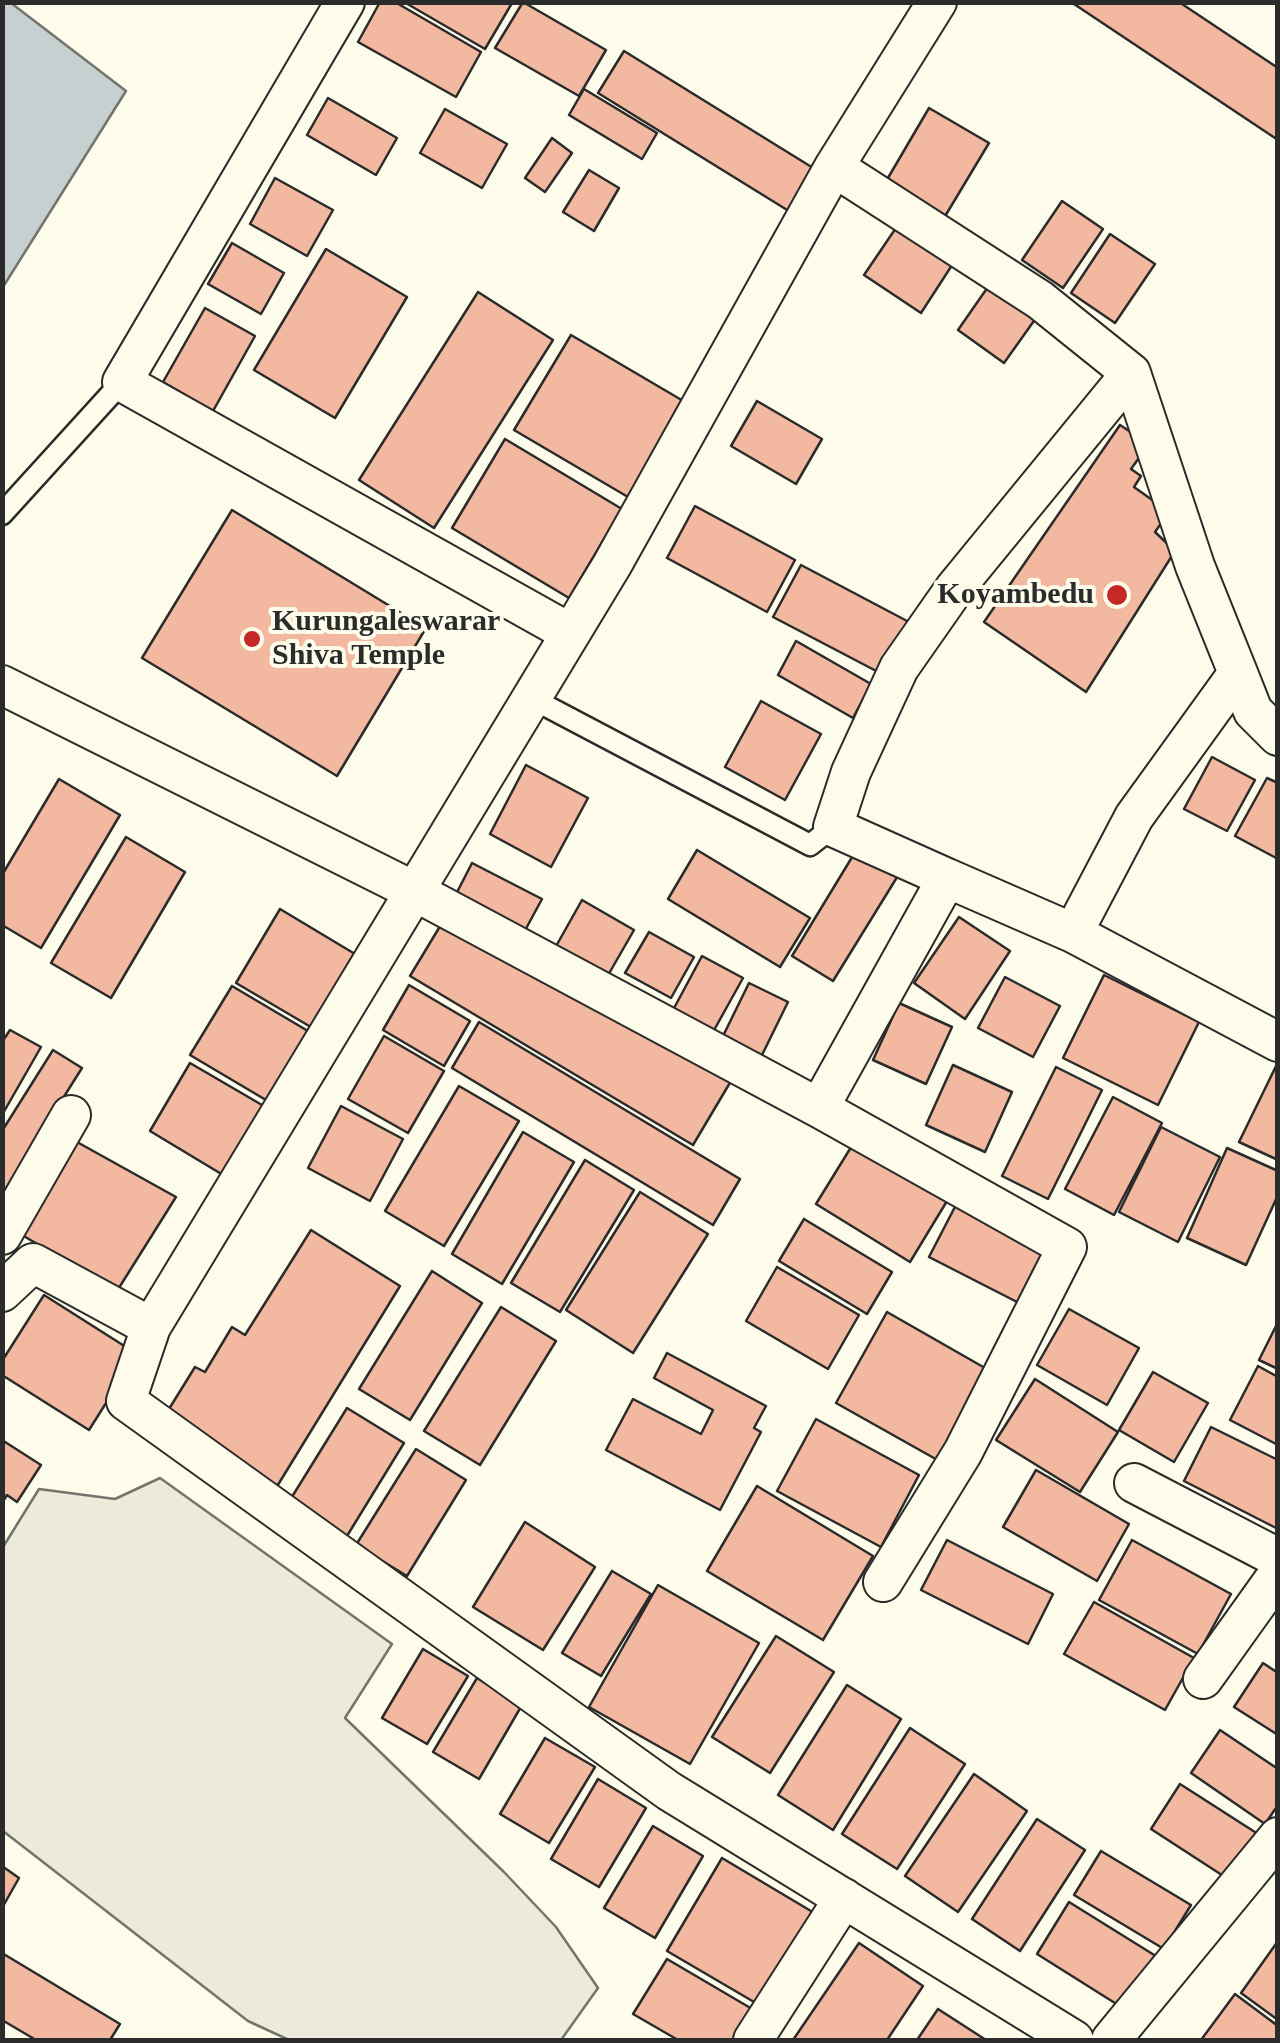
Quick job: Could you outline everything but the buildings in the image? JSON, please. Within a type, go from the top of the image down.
[{"type":"street","points":[[345,2],[122,382],[570,633]]},
{"type":"street","points":[[937,2],[834,167],[570,633],[151,1327],[126,1402],[669,1791],[1074,2040]]},
{"type":"street","points":[[834,167],[1040,300],[1132,373],[1195,566],[1238,673],[1253,710],[1278,736]]},
{"type":"street","points":[[1132,373],[955,588],[899,668],[850,772],[833,826],[1073,933],[1278,1042]]},
{"type":"street","points":[[1073,933],[1134,817],[1238,673]]},
{"type":"street","points":[[2,685],[412,890],[819,1108],[1066,1247],[963,1452],[882,1582]]},
{"type":"street","points":[[819,1108],[947,878]]},
{"type":"street","points":[[2,1235],[71,1116]]},
{"type":"street","points":[[2,1292],[18,1255],[151,1327]]},
{"type":"street","points":[[1134,1483],[1278,1558]]},
{"type":"street","points":[[1204,1679],[1278,1574]]},
{"type":"street","points":[[1112,2040],[1278,1836]]},
{"type":"street","points":[[753,2040],[844,1898]]},
{"type":"lane","points":[[2,514],[122,382]]},
{"type":"lane","points":[[531,698],[810,846],[833,826]]},
{"type":"shaded area","points":[[2,3],[11,3],[126,91],[3,287]]},
{"type":"shaded area","points":[[160,1478],[392,1644],[345,1718],[556,1927],[598,1988],[561,2040],[289,2040],[248,2021],[3,1831],[3,1547],[39,1489],[115,1499]]},
{"type":"place","name":"Koyambedu","points":[[1117,595]]},
{"type":"place","name":"Kurungaleswarar Shiva Temple","points":[[252,639]]}]
